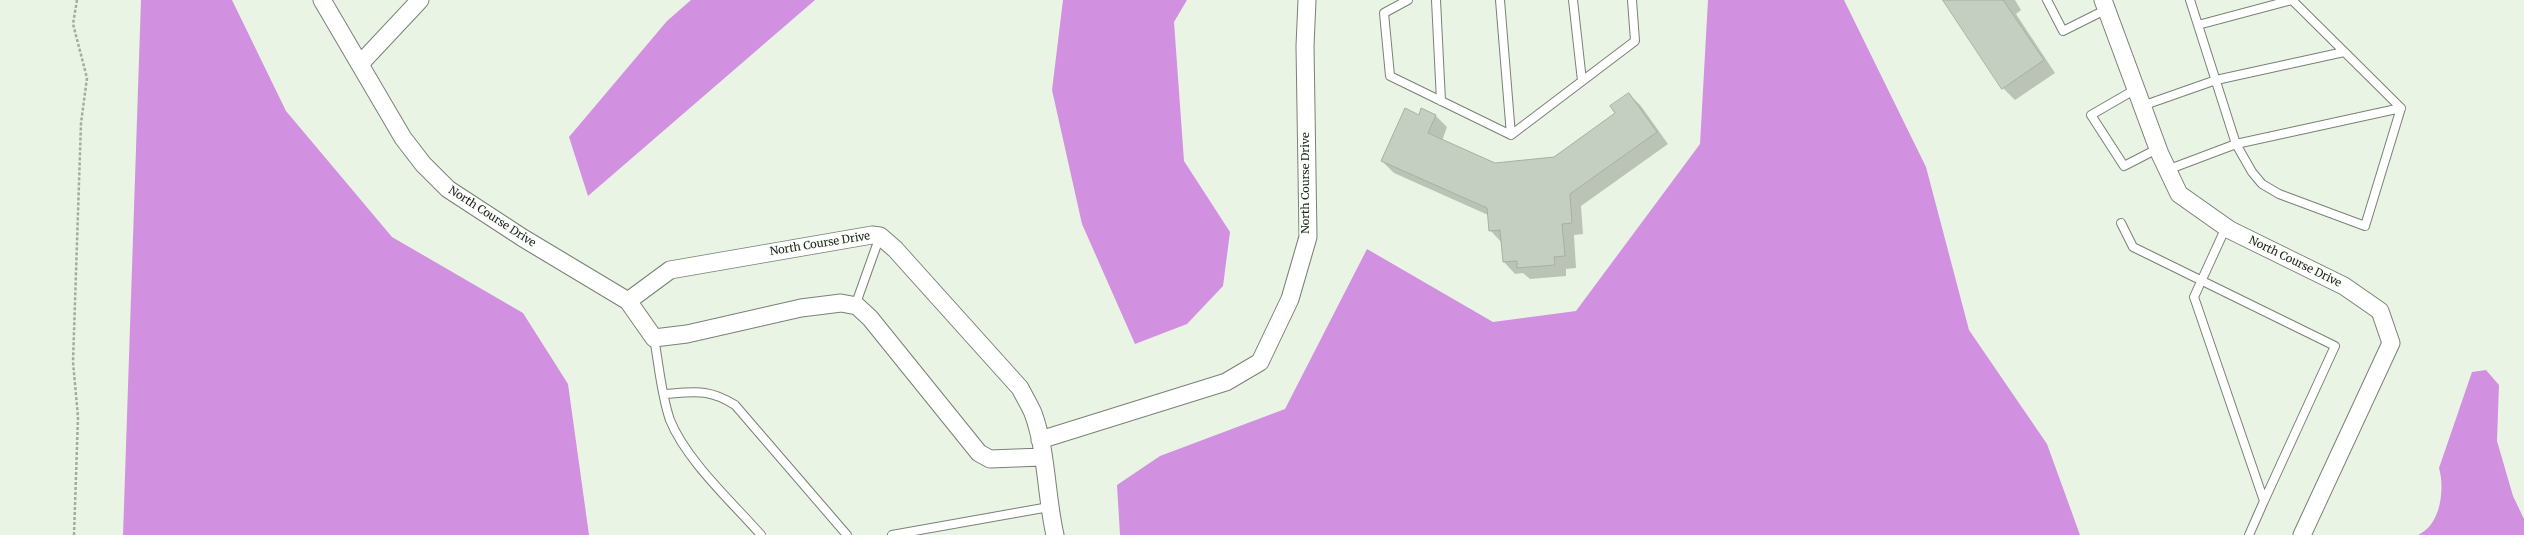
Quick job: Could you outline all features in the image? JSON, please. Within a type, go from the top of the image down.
[{"type":"street","name":"North Course Drive","points":[[322,0],[403,138],[423,164],[448,189],[523,238],[628,301],[654,338]]},
{"type":"street","points":[[360,64],[420,0]]},
{"type":"street","name":"North Course Drive","points":[[1040,440],[1226,382],[1260,362],[1290,299],[1308,237],[1305,46],[1307,0]]},
{"type":"street","name":"North Course Drive","points":[[2105,4],[2142,106],[2167,170],[2179,194],[2226,227],[2344,286],[2380,311],[2391,343],[2302,535]]},
{"type":"street","name":"North Course Drive","points":[[628,301],[670,270],[872,235],[880,236],[895,249],[1020,388],[1033,414],[1040,440],[1049,507],[1056,535]]},
{"type":"street","points":[[654,338],[687,334],[801,308],[841,303],[855,306],[870,318],[979,453],[990,459],[1042,457]]},
{"type":"lane","points":[[1408,0],[1384,13],[1390,76],[1511,135]]},
{"type":"lane","points":[[1436,0],[1441,101]]},
{"type":"lane","points":[[1500,0],[1511,135]]},
{"type":"lane","points":[[1573,0],[1582,81]]},
{"type":"lane","points":[[1511,135],[1635,41],[1632,0]]},
{"type":"lane","points":[[2047,0],[2063,31],[2105,4]]},
{"type":"lane","points":[[2190,0],[2236,144],[2252,172],[2262,184],[2293,200],[2365,226],[2401,108]]},
{"type":"lane","points":[[2198,25],[2292,0],[2401,108]]},
{"type":"lane","points":[[2142,106],[2216,80],[2344,52]]},
{"type":"lane","points":[[2136,89],[2091,115],[2124,166],[2159,148]]},
{"type":"lane","points":[[2167,170],[2236,144],[2401,108]]},
{"type":"lane","points":[[2120,223],[2133,247],[2335,346],[2249,535]]},
{"type":"lane","points":[[2226,227],[2194,297],[2264,502]]},
{"type":"lane","points":[[855,306],[880,236]]},
{"type":"lane","points":[[654,338],[664,394],[671,420],[686,450],[761,535]]},
{"type":"lane","points":[[664,394],[706,392],[719,394],[735,405],[847,535]]},
{"type":"lane","points":[[892,535],[1049,507]]},
{"type":"path","points":[[74,535],[78,417],[73,362],[80,123],[87,78],[73,24],[77,0]]},
{"type":"shaded area","points":[[141,0],[232,0],[286,111],[392,237],[523,313],[568,384],[589,535],[123,535]]},
{"type":"shaded area","points":[[691,0],[815,0],[588,196],[569,137],[667,21]]},
{"type":"shaded area","points":[[1063,0],[1187,0],[1174,22],[1184,161],[1230,232],[1223,286],[1187,324],[1135,344],[1082,224],[1052,90]]},
{"type":"shaded area","points":[[1708,0],[1844,0],[1926,167],[1969,330],[2047,444],[2080,535],[1120,535],[1117,485],[1160,456],[1285,409],[1367,249],[1493,322],[1576,311],[1700,144]]},
{"type":"shaded area","points":[[2486,370],[2499,385],[2497,441],[2513,496],[2524,519],[2524,535],[2418,535],[2426,530],[2432,523],[2439,506],[2441,496],[2441,476],[2439,468],[2472,372]]},
{"type":"building","points":[[1943,0],[2003,0],[2044,60],[2002,89]]},
{"type":"building","points":[[1629,93],[1657,132],[1570,194],[1572,223],[1562,224],[1565,256],[1554,257],[1555,265],[1517,268],[1517,261],[1503,262],[1500,230],[1489,231],[1487,208],[1381,161],[1405,108],[1419,115],[1421,108],[1436,115],[1428,133],[1495,163],[1554,157],[1615,113],[1610,106]]}]
